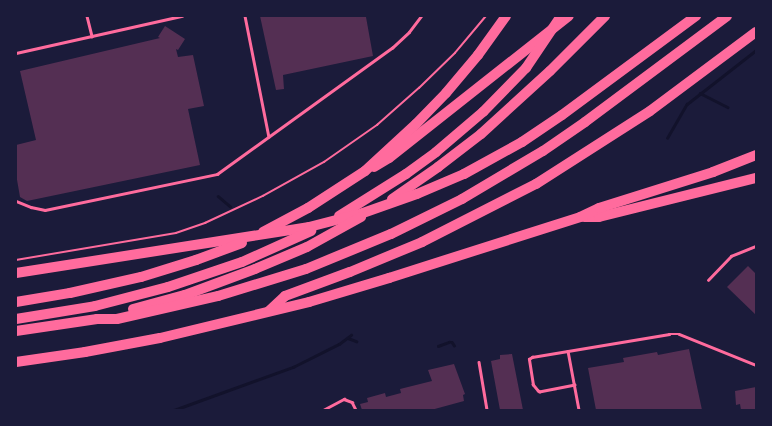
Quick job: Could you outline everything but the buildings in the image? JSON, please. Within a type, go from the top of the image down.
[{"type":"highway","points":[[365,171],[416,124],[446,93],[478,55],[506,16]]},
{"type":"highway","points":[[16,319],[95,306],[184,283],[262,254],[334,219],[406,174],[436,152],[484,112],[526,68],[560,16]]},
{"type":"highway","points":[[16,302],[70,293],[141,276],[210,255],[239,244],[291,218],[365,171],[382,164],[569,16]]},
{"type":"highway","points":[[97,319],[117,312],[185,295],[255,269],[319,241],[385,203],[438,167],[481,134],[536,85],[605,16]]},
{"type":"highway","points":[[16,273],[304,228],[388,205],[452,180],[538,131],[696,16]]},
{"type":"highway","points":[[16,331],[97,319],[117,318],[150,312],[245,288],[321,263],[411,225],[491,183],[549,147],[585,122],[727,16]]},
{"type":"highway","points":[[268,313],[285,296],[345,274],[422,242],[536,184],[650,110],[756,32]]},
{"type":"highway","points":[[16,362],[116,347],[268,313],[390,278],[580,217],[599,208],[724,168],[756,155]]},
{"type":"highway","points":[[580,217],[599,216],[756,178]]},
{"type":"lane","points":[[87,16],[92,36]]},
{"type":"lane","points":[[16,53],[182,16]]},
{"type":"lane","points":[[245,16],[269,137]]},
{"type":"lane","points":[[16,201],[31,207],[45,210],[209,177],[222,170],[269,137],[392,48],[409,32],[421,16]]},
{"type":"lane","points":[[708,280],[731,256],[756,246]]},
{"type":"lane","points":[[575,385],[540,392],[533,385],[528,363],[532,357],[670,334],[678,334],[756,365]]},
{"type":"lane","points":[[568,352],[579,410]]},
{"type":"lane","points":[[479,362],[487,410]]},
{"type":"lane","points":[[323,410],[344,399],[352,402],[356,410]]},
{"type":"path","points":[[16,260],[176,233],[205,223],[263,196],[324,162],[377,125],[411,96],[452,56],[486,16]]},
{"type":"waterway","points":[[667,138],[687,104],[756,50]]},
{"type":"waterway","points":[[700,93],[728,107]]},
{"type":"waterway","points":[[218,196],[230,206]]},
{"type":"waterway","points":[[174,410],[293,367],[339,344],[351,335]]},
{"type":"waterway","points":[[348,338],[356,341]]},
{"type":"waterway","points":[[438,346],[449,342],[452,342],[454,345]]}]
